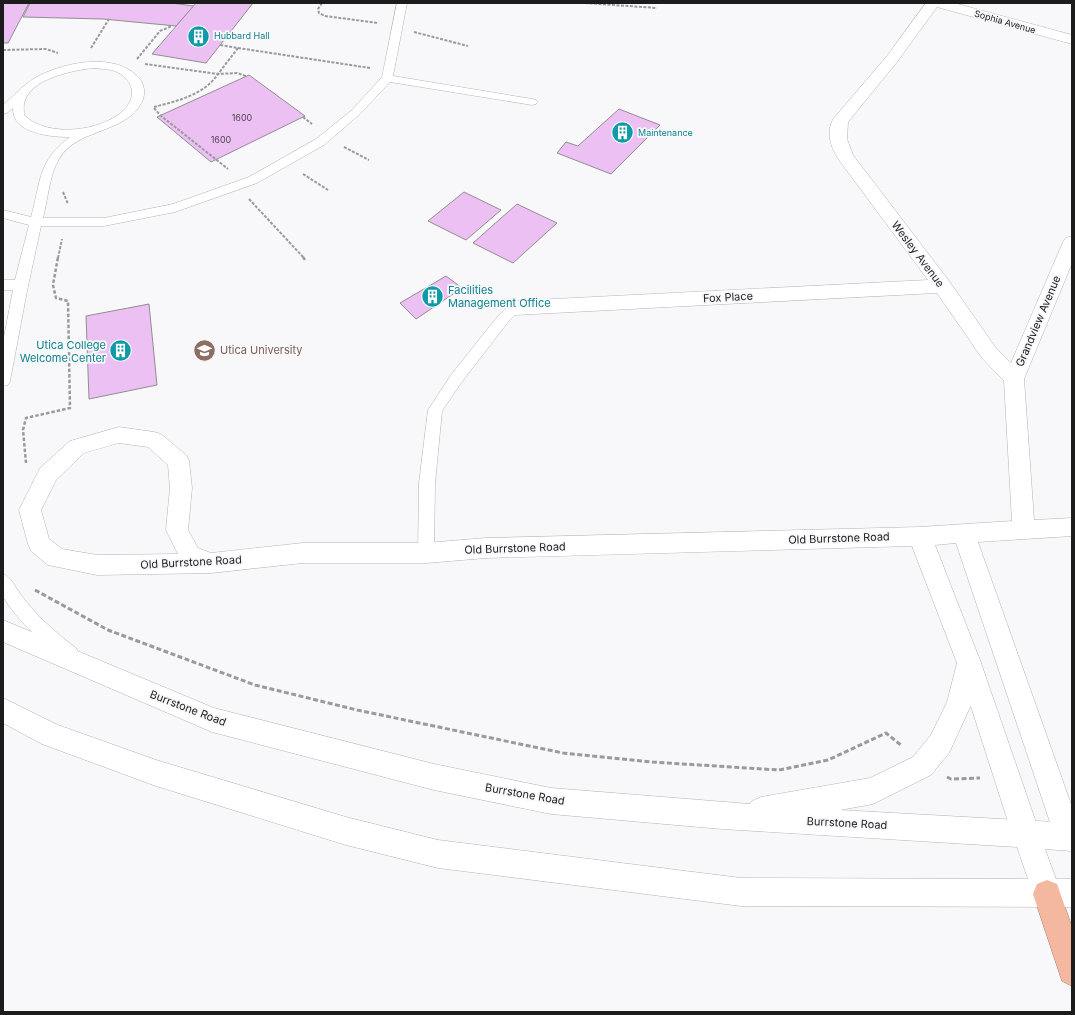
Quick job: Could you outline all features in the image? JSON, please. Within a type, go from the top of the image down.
[{"type":"highway","points":[[1060,894],[1072,971]]},
{"type":"street","name":"Wesley Avenue","points":[[933,3],[892,59],[840,121],[838,143],[845,156],[942,286],[989,353],[1014,379]]},
{"type":"street","name":"Sophia Avenue","points":[[938,3],[1072,40]]},
{"type":"street","name":"Grandview Avenue","points":[[1014,379],[1072,242]]},
{"type":"street","name":"Fox Place","points":[[515,308],[942,286]]},
{"type":"street","points":[[1014,379],[1024,530]]},
{"type":"street","name":"Old Burrstone Road","points":[[211,563],[190,555],[177,530],[180,488],[178,461],[154,440],[119,435],[77,447],[48,474],[30,510],[39,544],[56,558],[97,565],[211,563],[304,553],[426,553],[486,548],[920,536],[1072,527]]},
{"type":"street","points":[[964,533],[1071,840]]},
{"type":"street","points":[[3,710],[51,735],[156,773],[346,831],[438,854],[741,892],[1060,894],[1026,834],[969,663],[920,536]]},
{"type":"street","name":"Burrstone Road","points":[[3,631],[212,720],[434,777],[551,801],[722,816],[1026,834],[1071,840]]},
{"type":"street","points":[[722,816],[874,791],[922,766],[940,744],[956,710],[969,663]]},
{"type":"lane","points":[[3,214],[35,222],[104,222],[175,208],[253,180],[320,142],[356,112],[387,78],[402,3]]},
{"type":"lane","points":[[3,111],[26,90],[47,76],[73,67],[95,65],[119,69],[133,77],[139,87],[139,93],[134,105],[120,118],[102,127],[85,132],[61,134],[38,130],[24,123],[18,116],[19,99],[26,90]]},
{"type":"lane","points":[[387,78],[532,102]]},
{"type":"lane","points":[[3,381],[21,285],[35,222],[53,158],[85,132]]},
{"type":"lane","points":[[3,285],[21,285]]},
{"type":"lane","points":[[426,553],[427,483],[435,410],[456,379],[503,319],[515,308]]},
{"type":"lane","points":[[3,581],[8,591],[45,635],[84,665]]},
{"type":"path","points":[[585,3],[657,8]]},
{"type":"path","points":[[91,48],[109,19]]},
{"type":"path","points":[[135,62],[160,31],[172,26]]},
{"type":"path","points":[[220,45],[374,69]]},
{"type":"path","points":[[154,107],[184,99],[202,90],[216,79],[218,74],[238,48]]},
{"type":"path","points":[[3,50],[46,49],[63,54]]},
{"type":"path","points":[[142,63],[218,74],[237,74],[246,76]]},
{"type":"path","points":[[28,587],[39,591],[108,630],[255,685],[357,710],[563,753],[652,762],[779,770],[828,760],[886,733],[905,749]]},
{"type":"path","points":[[945,776],[951,779],[980,778]]},
{"type":"building","points":[[3,3],[29,3],[8,43],[3,43]]},
{"type":"building","points":[[30,3],[171,3],[194,6],[176,26],[103,19],[23,17]]},
{"type":"building","name":"Hubbard Hall","points":[[196,3],[253,3],[206,63],[152,54]]},
{"type":"building","points":[[249,75],[305,116],[211,162],[157,117]]},
{"type":"building","name":"Maintenance","points":[[619,109],[660,125],[611,174],[557,153],[566,142],[578,146]]},
{"type":"building","points":[[464,192],[501,210],[466,240],[428,221]]},
{"type":"building","points":[[517,204],[557,223],[513,263],[473,243]]},
{"type":"building","name":"Facilities Management Office","points":[[446,276],[462,288],[416,319],[400,303]]},
{"type":"building","name":"Utica College Welcome Center","points":[[149,304],[157,385],[89,399],[86,316]]},
{"type":"place","name":"Hubbard Hall","points":[[198,36]]},
{"type":"place","name":"Maintenance","points":[[622,133]]},
{"type":"place","name":"Facilities Management Office","points":[[432,296]]},
{"type":"place","name":"Utica University","points":[[205,350]]},
{"type":"place","name":"Utica College Welcome Center","points":[[121,351]]}]
